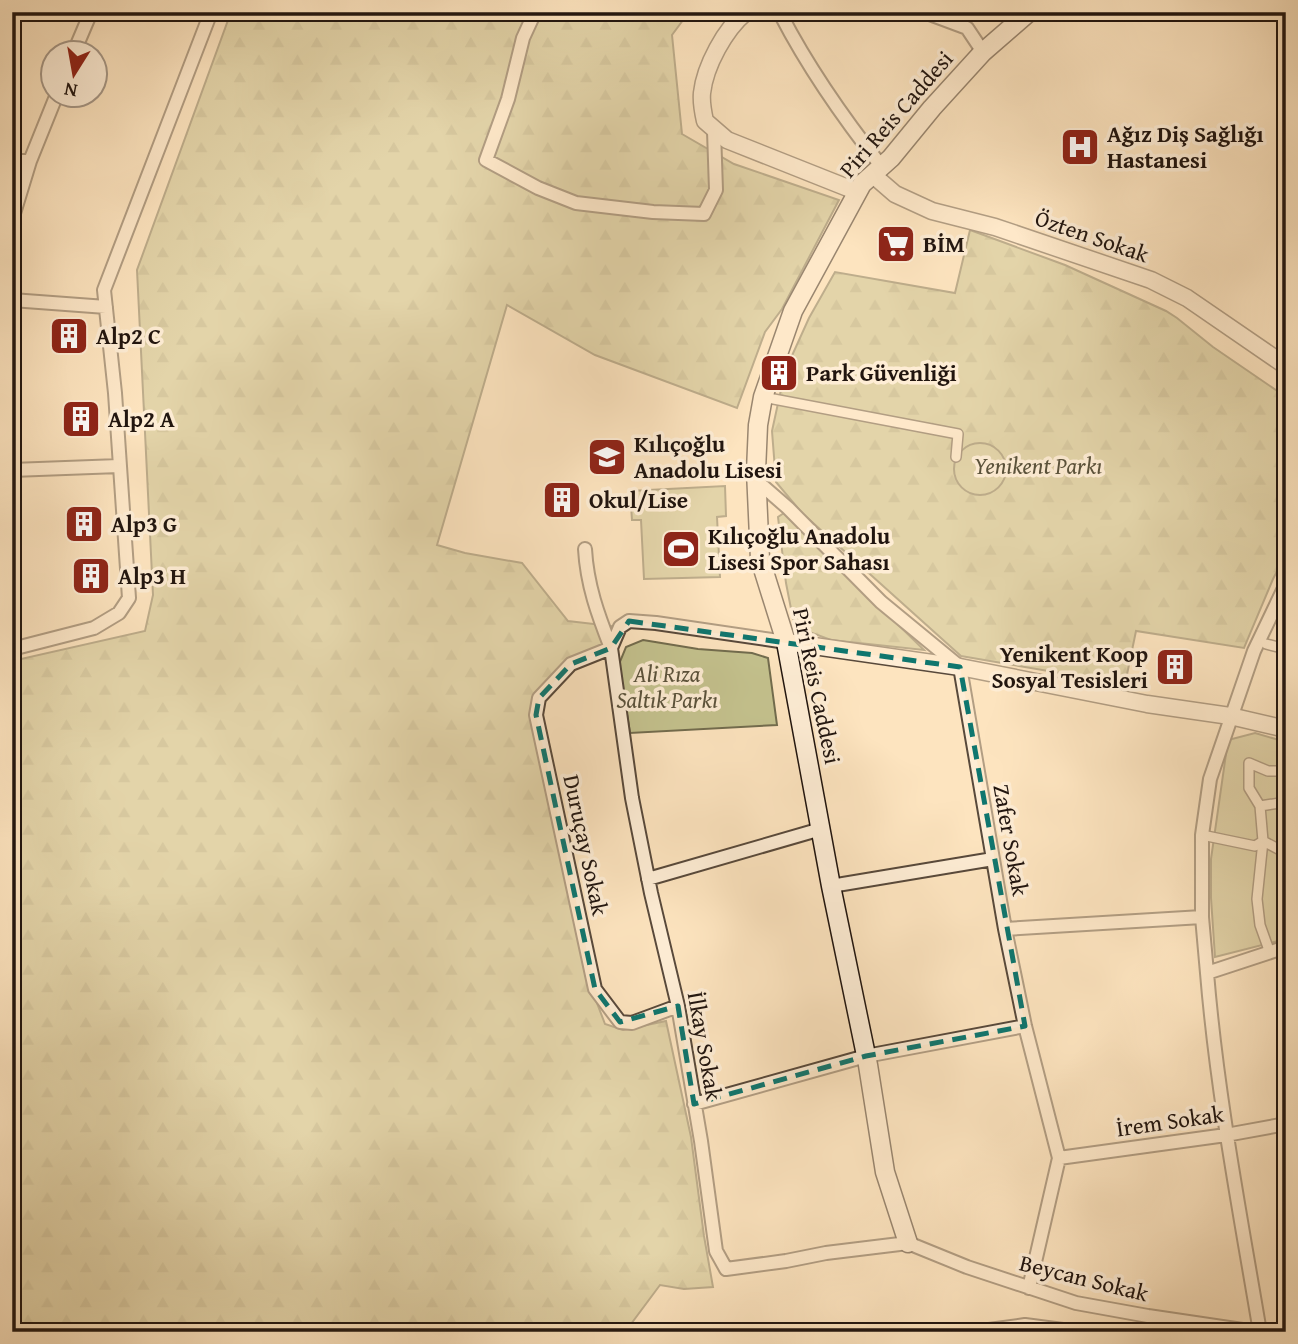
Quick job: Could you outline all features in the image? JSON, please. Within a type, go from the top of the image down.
[{"type":"main road","name":"Piri Reis Caddesi","points":[[908,1243],[885,1172],[866,1056],[831,886],[786,642],[760,559],[758,425],[763,397],[793,311],[862,184],[877,171],[983,52],[1029,12]]},
{"type":"street","points":[[80,38],[91,12]]},
{"type":"street","points":[[12,649],[94,628],[119,613],[129,598],[115,393],[104,290],[211,12]]},
{"type":"street","points":[[535,12],[523,38],[508,99],[486,160],[538,188],[576,203],[653,212],[705,214],[716,190],[714,131]]},
{"type":"street","points":[[746,12],[721,43],[702,92],[705,121],[726,140],[858,192]]},
{"type":"street","points":[[785,12],[781,15],[794,40],[877,171]]},
{"type":"street","points":[[923,12],[967,28]]},
{"type":"street","points":[[950,12],[967,28],[983,52]]},
{"type":"street","points":[[12,220],[30,161],[51,108]]},
{"type":"street","points":[[12,161],[30,161]]},
{"type":"street","name":"Özten Sokak","points":[[877,171],[895,194],[932,211],[995,227],[1151,280],[1187,298],[1286,366]]},
{"type":"street","points":[[12,300],[106,307]]},
{"type":"street","points":[[763,397],[958,435],[956,457]]},
{"type":"street","points":[[12,470],[120,466]]},
{"type":"street","points":[[757,481],[788,508],[881,602],[960,667]]},
{"type":"street","name":"İlkay Sokak","points":[[585,549],[586,571],[593,604],[611,648],[626,760],[648,879],[678,1006],[701,1140],[716,1251],[726,1269],[908,1243]]},
{"type":"street","points":[[1258,1332],[1212,1030],[1202,917],[1202,835],[1210,779],[1230,716],[1254,652],[1286,584]]},
{"type":"street","points":[[611,648],[620,627],[629,621],[656,623],[960,667],[1147,704],[1230,716],[1286,729]]},
{"type":"street","points":[[1266,643],[1286,649]]},
{"type":"street","name":"Duruçay Sokak","points":[[611,648],[571,664],[539,698],[536,715],[595,989],[620,1022],[632,1023],[678,1006]]},
{"type":"street","name":"Zafer Sokak","points":[[960,667],[1005,929],[1025,1026],[1059,1158],[1029,1288]]},
{"type":"street","points":[[1270,953],[1260,925],[1258,899],[1263,841],[1260,806],[1249,788],[1249,763],[1268,771],[1286,771]]},
{"type":"street","points":[[1260,806],[1286,802]]},
{"type":"street","points":[[648,879],[821,829]]},
{"type":"street","points":[[1202,835],[1255,846],[1263,841]]},
{"type":"street","points":[[1263,841],[1282,851],[1286,850]]},
{"type":"street","points":[[831,886],[993,859]]},
{"type":"street","points":[[1005,929],[1202,917]]},
{"type":"street","points":[[1207,973],[1286,947]]},
{"type":"street","points":[[694,1104],[866,1056],[1025,1026]]},
{"type":"street","name":"İrem Sokak","points":[[1059,1158],[1286,1124]]},
{"type":"street","name":"Beycan Sokak","points":[[908,1243],[967,1267],[1076,1303],[1258,1332]]},
{"type":"street","points":[[974,1332],[1025,1325],[1078,1332]]},
{"type":"highlighted area","points":[[629,621],[960,667],[1025,1026],[866,1056],[694,1104],[678,1006],[620,1022],[595,989],[536,715],[539,698],[571,664],[611,648]]},
{"type":"green space","points":[[231,12],[689,12],[672,35],[682,134],[734,164],[839,200],[782,309],[765,332],[737,408],[595,355],[507,305],[437,545],[522,563],[568,621],[620,627],[611,648],[571,664],[539,699],[587,977],[605,1024],[623,1030],[666,1021],[691,1137],[713,1287],[684,1289],[660,1285],[625,1332],[12,1332],[12,661],[145,631],[153,595],[137,270]]},
{"type":"green space","name":"Yenikent Parkı","points":[[970,230],[1065,265],[1166,311],[1286,397],[1286,554],[1244,648],[1136,631],[1125,684],[961,656],[802,513],[776,482],[772,431],[785,371],[809,318],[835,272],[955,293]]},
{"type":"green space","points":[[980,443],[999,450],[1006,469],[999,488],[980,495],[961,488],[954,469],[961,450]]},
{"type":"green space","name":"Kılıçoğlu Anadolu Lisesi Spor Sahası","points":[[725,486],[726,516],[717,517],[720,577],[644,579],[641,520],[632,520],[630,491]]},
{"type":"green space","points":[[784,513],[924,650],[831,640],[804,630],[793,619],[786,583],[778,517]]},
{"type":"green space","name":"Ali Rıza Saltık Parkı","points":[[643,640],[698,649],[752,653],[768,658],[777,725],[630,733],[619,664],[626,647]]},
{"type":"green space","points":[[1255,733],[1286,742],[1286,939],[1215,957],[1211,859],[1228,740]]},
{"type":"place","name":"Ağız Diş Sağlığı Hastanesi","points":[[1080,147]]},
{"type":"place","name":"BİM","points":[[896,244]]},
{"type":"place","name":"Alp2 C","points":[[69,336]]},
{"type":"place","name":"Park Güvenliği","points":[[779,373]]},
{"type":"place","name":"Alp2 A","points":[[81,419]]},
{"type":"place","name":"Kılıçoğlu Anadolu Lisesi","points":[[607,457]]},
{"type":"place","name":"Okul/Lise","points":[[562,500]]},
{"type":"place","name":"Alp3 G","points":[[84,524]]},
{"type":"place","name":"Kılıçoğlu Anadolu Lisesi Spor Sahası","points":[[681,549]]},
{"type":"place","name":"Alp3 H","points":[[91,576]]},
{"type":"place","name":"Yenikent Koop Sosyal Tesisleri","points":[[1175,667]]}]
